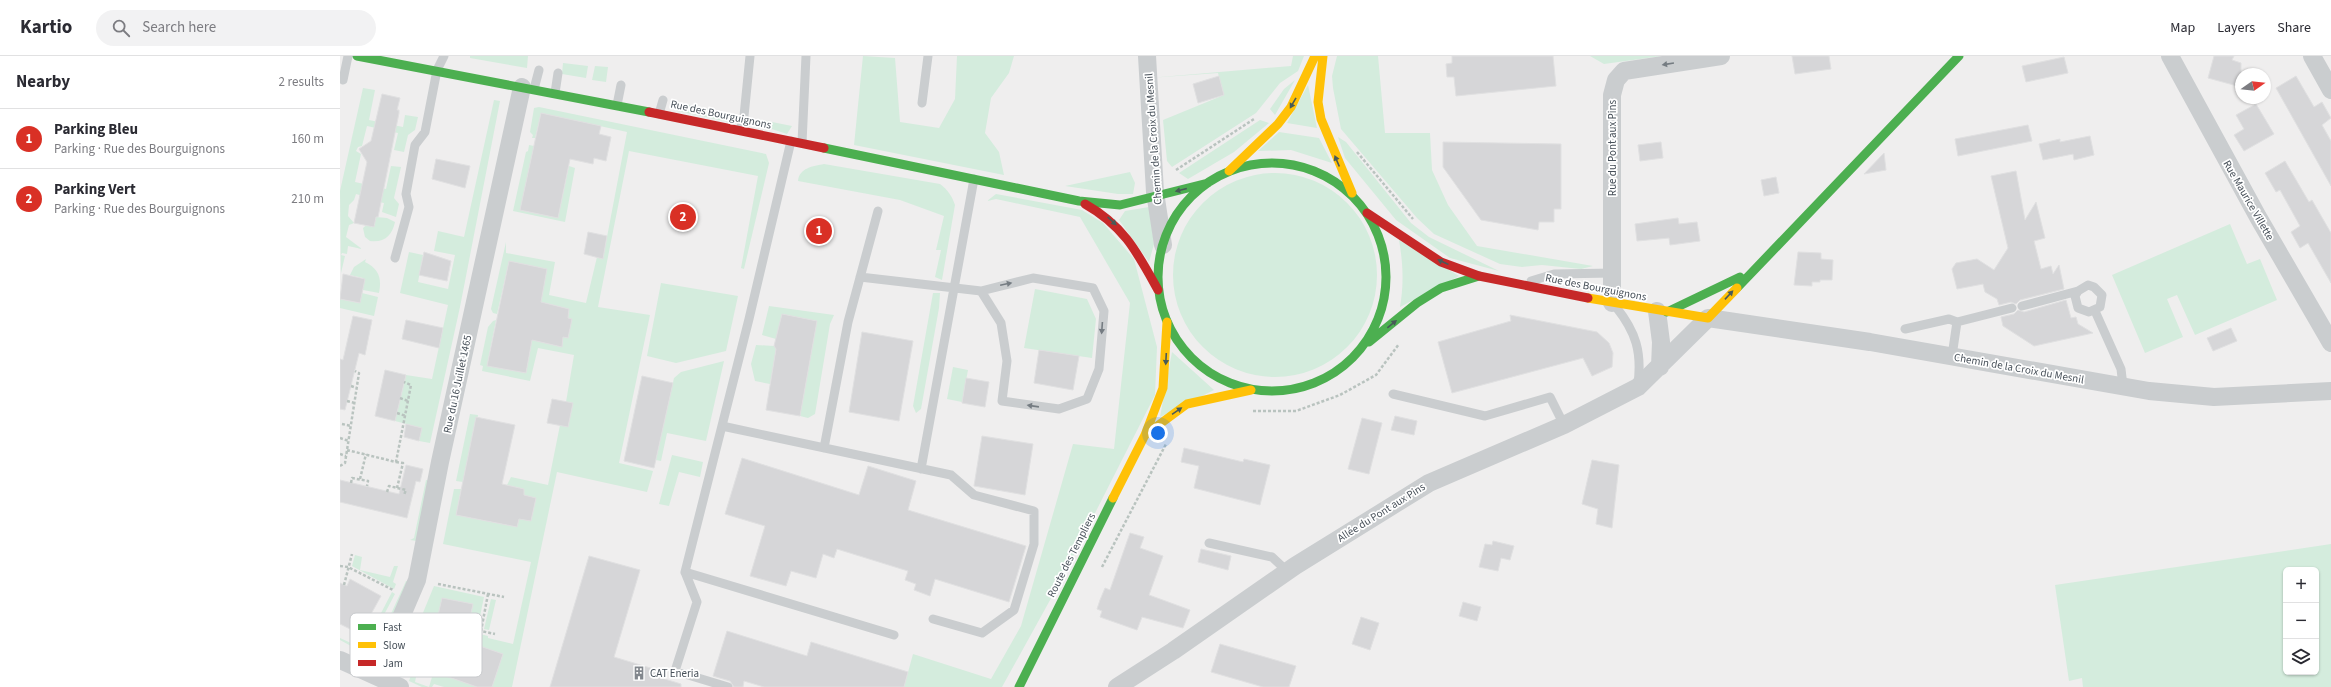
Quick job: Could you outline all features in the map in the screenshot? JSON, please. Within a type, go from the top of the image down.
[{"type":"street","name":"Rue des Bourguignons","points":[[357,56],[617,105],[1079,201],[1120,205],[1208,183]]},
{"type":"street","name":"Chemin de la Croix du Mesnil","points":[[1147,56],[1155,196],[1163,245]]},
{"type":"street","points":[[1228,172],[1282,118],[1302,87],[1315,56]]},
{"type":"street","points":[[1323,56],[1318,102],[1321,119],[1353,196]]},
{"type":"street","name":"Rue du Pont aux Pins","points":[[1612,303],[1612,94],[1616,80],[1624,71],[1720,56]]},
{"type":"street","points":[[1708,318],[1750,272],[1959,56]]},
{"type":"street","name":"Rue Maurice Villette","points":[[2170,56],[2254,210],[2331,343]]},
{"type":"street","points":[[2312,56],[2331,90]]},
{"type":"street","points":[[2319,56],[2331,60]]},
{"type":"street","name":"Rue du 16 Juillet 1465","points":[[403,613],[417,580],[440,462],[528,88]]},
{"type":"street","points":[[1272,163],[1294,165],[1316,171],[1329,178],[1353,196],[1367,213],[1378,234],[1384,258],[1386,282],[1383,305],[1374,328],[1361,348],[1348,363],[1314,383],[1294,389],[1274,391],[1254,390],[1227,381],[1202,366],[1182,346],[1167,320],[1160,292],[1159,269],[1163,245],[1170,227],[1180,210],[1208,183],[1228,172],[1250,165],[1272,163]]},
{"type":"street","name":"Rue des Bourguignons","points":[[1079,201],[1105,214],[1128,235],[1160,292]]},
{"type":"street","name":"Rue des Bourguignons","points":[[1367,213],[1441,262],[1479,276],[1612,303],[1708,318]]},
{"type":"street","points":[[1660,367],[1662,312],[1750,272]]},
{"type":"street","points":[[1361,348],[1417,303],[1441,288],[1479,276]]},
{"type":"street","name":"Chemin de la Croix du Mesnil","points":[[1708,318],[1952,356],[2123,386],[2214,397],[2331,391]]},
{"type":"street","name":"Allée du Pont aux Pins","points":[[1117,687],[1173,651],[1287,571],[1429,482],[1564,425],[1638,387],[1660,367],[1708,318]]},
{"type":"street","name":"Route des Templiers","points":[[1019,687],[1145,435],[1163,388],[1166,363],[1167,320]]},
{"type":"street","name":"Route des Templiers","points":[[1145,435],[1187,404],[1204,399],[1254,390]]},
{"type":"street","points":[[340,660],[350,664]]},
{"type":"street","points":[[378,677],[400,687]]},
{"type":"lane","points":[[343,80],[348,56]]},
{"type":"lane","points":[[395,258],[409,207],[406,194],[415,145],[425,132],[437,70],[444,56]]},
{"type":"lane","points":[[740,130],[744,116],[743,89],[750,56]]},
{"type":"lane","points":[[802,143],[806,56]]},
{"type":"lane","points":[[922,103],[928,56]]},
{"type":"lane","points":[[528,88],[539,70]]},
{"type":"lane","points":[[555,93],[558,73]]},
{"type":"lane","points":[[617,105],[622,85]]},
{"type":"lane","points":[[659,114],[664,100]]},
{"type":"lane","points":[[728,687],[676,671],[696,602],[685,572],[791,141]]},
{"type":"lane","points":[[921,469],[974,179]]},
{"type":"lane","points":[[824,448],[848,322],[878,211]]},
{"type":"lane","points":[[1520,284],[1554,274],[1612,273]]},
{"type":"lane","points":[[860,277],[981,291],[1033,278],[1093,288],[1104,311],[1099,369],[1087,399],[1059,409],[1002,401],[1007,360],[1001,323],[981,291]]},
{"type":"lane","points":[[2022,306],[2078,291],[2088,285],[2099,290],[2102,302],[2095,311],[2089,312],[2078,308],[2075,296],[2078,291]]},
{"type":"lane","points":[[1612,303],[1629,324],[1636,340],[1640,367],[1638,387]]},
{"type":"lane","points":[[1905,329],[1949,319],[1957,322],[2012,308]]},
{"type":"lane","points":[[2095,311],[2121,369],[2123,386]]},
{"type":"lane","points":[[1952,356],[1957,322]]},
{"type":"lane","points":[[1393,394],[1485,416],[1550,397],[1564,425]]},
{"type":"lane","points":[[722,426],[951,475],[974,495],[1034,511],[1034,544],[1014,610],[982,633],[933,619]]},
{"type":"lane","points":[[1209,543],[1272,557],[1287,571]]},
{"type":"lane","points":[[685,572],[894,635]]},
{"type":"path","points":[[1176,170],[1256,118]]},
{"type":"path","points":[[1356,151],[1415,222]]},
{"type":"path","points":[[1246,411],[1296,412],[1340,395],[1376,375],[1403,340]]},
{"type":"path","points":[[340,466],[344,463],[349,441],[359,373],[355,371]]},
{"type":"path","points":[[396,462],[411,385],[404,382]]},
{"type":"path","points":[[351,386],[357,388]]},
{"type":"path","points":[[400,398],[408,401]]},
{"type":"path","points":[[347,401],[354,403]]},
{"type":"path","points":[[397,413],[406,416]]},
{"type":"path","points":[[342,424],[351,426]]},
{"type":"path","points":[[340,438],[349,441]]},
{"type":"path","points":[[1099,574],[1168,441]]},
{"type":"path","points":[[347,450],[403,463],[397,488]]},
{"type":"path","points":[[340,454],[346,456]]},
{"type":"path","points":[[360,480],[366,454]]},
{"type":"path","points":[[350,483],[352,478],[368,482],[367,486]]},
{"type":"path","points":[[387,492],[389,486],[406,490],[404,495]]},
{"type":"path","points":[[344,585],[352,554]]},
{"type":"path","points":[[340,566],[348,567],[393,590]]},
{"type":"path","points":[[438,584],[504,597]]},
{"type":"path","points":[[482,626],[488,594]]},
{"type":"path","points":[[482,631],[495,634]]},
{"type":"green space","points":[[470,56],[528,56],[527,68],[470,58]]},
{"type":"green space","points":[[863,56],[895,58],[900,122],[939,128],[955,99],[957,56],[1014,56],[1009,73],[991,98],[985,133],[999,152],[1004,175],[854,145]]},
{"type":"green space","points":[[1293,56],[1304,56],[1298,71],[1280,83],[1256,113],[1172,167],[1167,161],[1163,120],[1224,95],[1218,73],[1149,78],[1291,66]]},
{"type":"green space","points":[[1337,56],[1378,56],[1385,133],[1430,133],[1432,170],[1448,205],[1477,246],[1593,266],[1581,269],[1542,265],[1522,267],[1500,264],[1434,234],[1417,218],[1341,129],[1332,76]]},
{"type":"green space","points":[[1590,56],[1662,56],[1604,64]]},
{"type":"green space","points":[[563,63],[588,66],[586,78],[562,74]]},
{"type":"green space","points":[[595,66],[608,67],[606,82],[592,80]]},
{"type":"green space","points":[[1295,80],[1275,115],[1270,109],[1284,89]]},
{"type":"green space","points":[[1308,85],[1317,128],[1287,123]]},
{"type":"green space","points":[[363,88],[375,90],[369,120],[403,127],[405,115],[418,117],[415,130],[408,135],[404,152],[394,150],[398,133],[367,126],[362,146],[358,147],[356,151],[361,154],[355,182],[386,189],[391,166],[401,167],[394,198],[399,204],[396,217],[382,212],[384,203],[362,198],[363,196],[356,194],[354,200],[349,205],[348,216],[354,223],[349,225],[346,237],[362,249],[348,246],[347,254],[342,253],[341,255],[345,256],[341,273],[340,191]]},
{"type":"green space","points":[[494,100],[500,101],[460,307],[430,443],[419,441],[422,428],[395,421],[406,375],[432,379],[448,305],[400,293],[409,252],[423,255],[418,282],[448,289],[455,255],[434,251],[438,231],[464,237]]},
{"type":"green space","points":[[676,102],[735,115],[729,122],[677,111]]},
{"type":"green space","points":[[539,107],[766,154],[769,163],[744,269],[741,268],[758,176],[629,151],[598,307],[650,315],[619,463],[653,471],[647,492],[557,472],[512,687],[492,687],[503,654],[482,647],[482,634],[488,636],[488,638],[513,644],[531,562],[443,544],[454,489],[461,489],[456,515],[517,527],[519,519],[531,521],[536,498],[524,495],[524,489],[507,485],[511,477],[548,485],[560,425],[568,427],[573,404],[566,402],[574,355],[538,348],[530,381],[482,371],[483,366],[480,365],[488,327],[493,321],[496,320],[487,365],[526,373],[531,347],[527,346],[529,340],[537,339],[537,341],[561,347],[563,337],[568,338],[572,319],[568,318],[569,309],[546,303],[539,304],[547,269],[509,261],[497,314],[493,313],[491,309],[506,242],[506,253],[555,262],[549,295],[586,303],[597,257],[603,258],[627,132],[541,113],[535,138],[532,138],[533,135],[530,132],[534,108]]},
{"type":"green space","points":[[757,119],[792,126],[787,134],[757,124]]},
{"type":"green space","points":[[1260,120],[1269,123],[1234,152],[1188,179],[1179,173]]},
{"type":"green space","points":[[1279,132],[1319,138],[1332,163],[1291,150],[1258,151]]},
{"type":"green space","points":[[1338,137],[1346,142],[1411,223],[1429,237],[1499,271],[1450,258],[1396,220],[1345,158]]},
{"type":"green space","points":[[529,145],[534,146],[520,210],[558,218],[569,166],[575,168],[565,222],[513,211],[526,152],[528,151]]},
{"type":"green space","points":[[824,164],[940,184],[951,196],[955,205],[942,280],[935,277],[941,250],[936,250],[944,216],[900,200],[798,181],[801,173],[807,168]]},
{"type":"green space","points":[[1130,172],[1135,183],[1133,194],[1118,194],[1065,186]]},
{"type":"green space","points":[[1275,173],[1295,175],[1314,181],[1323,185],[1347,203],[1365,227],[1369,236],[1375,255],[1377,275],[1375,295],[1369,314],[1365,323],[1347,347],[1323,365],[1314,369],[1295,375],[1275,377],[1255,375],[1236,369],[1227,365],[1203,347],[1185,323],[1181,314],[1175,295],[1173,275],[1175,255],[1181,236],[1185,227],[1203,203],[1227,185],[1236,181],[1255,175]]},
{"type":"green space","points":[[996,194],[1082,210],[1103,223],[1134,259],[1157,347],[1155,395],[1060,582],[1002,687],[904,687],[913,654],[991,679],[1021,626],[1073,444],[1114,449],[1130,303],[1080,217],[996,199],[987,201]]},
{"type":"green space","points":[[1149,207],[1154,244],[1149,262],[1119,220],[1125,211]]},
{"type":"green space","points":[[376,217],[387,218],[395,222],[394,227],[387,238],[379,241],[370,241],[365,237],[363,228]]},
{"type":"green space","points":[[2230,224],[2247,264],[2260,259],[2277,300],[2195,335],[2177,295],[2167,299],[2183,337],[2145,353],[2112,275]]},
{"type":"green space","points":[[1399,240],[1459,276],[1400,307],[1402,274]]},
{"type":"green space","points":[[366,259],[365,262],[374,268],[380,278],[379,293],[363,290],[363,278],[350,275],[354,267]]},
{"type":"green space","points":[[661,283],[738,296],[726,351],[676,363],[647,356]]},
{"type":"green space","points":[[1035,289],[1087,299],[1096,319],[1092,358],[1024,348]]},
{"type":"green space","points":[[362,293],[378,297],[374,316],[340,308],[340,299],[359,303]]},
{"type":"green space","points":[[933,293],[940,293],[939,308],[921,409],[916,413],[913,406]]},
{"type":"green space","points":[[769,306],[834,315],[830,324],[815,414],[808,418],[800,416],[817,321],[782,314],[778,337],[776,339],[762,335]]},
{"type":"green space","points":[[756,345],[774,346],[776,349],[770,384],[755,381],[751,364]]},
{"type":"green space","points":[[1172,352],[1214,390],[1160,417]]},
{"type":"green space","points":[[724,361],[706,441],[667,433],[661,461],[656,460],[674,378],[681,372]]},
{"type":"green space","points":[[953,367],[968,370],[962,402],[947,399]]},
{"type":"green space","points":[[470,414],[478,415],[463,482],[456,481]]},
{"type":"green space","points":[[672,455],[703,462],[700,477],[679,472],[669,506],[659,504]]},
{"type":"green space","points":[[426,480],[430,481],[417,541],[410,540],[414,538]]},
{"type":"green space","points":[[2331,544],[2331,687],[2083,687],[2082,678],[2069,681],[2055,585]]},
{"type":"green space","points":[[355,555],[362,557],[360,570],[390,577],[394,566],[398,566],[393,582],[396,584],[394,589],[352,566]]},
{"type":"green space","points":[[406,581],[410,582],[396,613],[391,613]]},
{"type":"green space","points":[[434,586],[484,597],[481,613],[471,613],[473,604],[442,598],[439,613],[423,613]]},
{"type":"green space","points":[[392,592],[395,594],[385,613],[381,613]]},
{"type":"green space","points":[[491,599],[496,600],[489,630],[484,629]]},
{"type":"green space","points":[[340,638],[350,643],[350,645],[340,640]]},
{"type":"green space","points":[[410,677],[416,677],[415,682],[429,687],[422,687],[409,681]]},
{"type":"green space","points":[[432,677],[449,677],[477,687],[444,687],[434,684],[432,687],[429,687]]},
{"type":"building","points":[[1452,56],[1553,56],[1556,86],[1456,96],[1454,77],[1447,77],[1446,64],[1452,63]]},
{"type":"building","points":[[1792,56],[1829,56],[1831,69],[1795,74]]},
{"type":"building","points":[[2214,56],[2234,56],[2232,60],[2241,63],[2241,68],[2235,68],[2235,85],[2208,78]]},
{"type":"building","points":[[2064,57],[2068,73],[2026,82],[2022,66]]},
{"type":"building","points":[[1219,76],[1224,95],[1198,103],[1193,84]]},
{"type":"building","points":[[2296,76],[2314,107],[2322,102],[2331,118],[2322,125],[2331,141],[2331,186],[2276,88]]},
{"type":"building","points":[[382,94],[400,98],[397,110],[399,110],[399,113],[378,217],[376,217],[374,227],[354,223],[367,162],[359,149],[371,141]]},
{"type":"building","points":[[2256,104],[2274,134],[2244,151],[2234,135],[2244,129],[2236,115]]},
{"type":"building","points":[[541,113],[601,126],[599,134],[611,137],[606,161],[594,158],[593,164],[570,159],[558,218],[520,210]]},
{"type":"building","points":[[2028,125],[2032,141],[1958,156],[1955,139]]},
{"type":"building","points":[[2090,136],[2094,155],[2074,160],[2073,154],[2043,160],[2039,144],[2060,139],[2060,142]]},
{"type":"building","points":[[1443,142],[1561,144],[1561,209],[1554,209],[1554,222],[1539,222],[1538,230],[1481,220],[1443,167]]},
{"type":"building","points":[[1661,142],[1663,158],[1640,161],[1638,145]]},
{"type":"building","points":[[1884,153],[1886,170],[1864,174]]},
{"type":"building","points":[[436,159],[470,166],[465,188],[432,179]]},
{"type":"building","points":[[2285,161],[2309,202],[2312,200],[2331,233],[2331,283],[2308,243],[2300,248],[2291,232],[2300,226],[2280,190],[2276,192],[2265,173]]},
{"type":"building","points":[[2016,171],[2025,220],[2036,202],[2045,238],[2034,241],[2041,269],[2051,266],[2053,274],[2059,265],[2064,289],[2020,300],[2016,304],[2011,302],[1999,305],[1997,299],[1985,292],[1983,284],[1957,289],[1952,269],[1956,263],[1977,259],[1994,270],[2008,248],[1991,176]]},
{"type":"building","points":[[1776,177],[1779,193],[1764,196],[1761,180]]},
{"type":"building","points":[[1678,218],[1679,224],[1697,222],[1700,241],[1670,245],[1669,238],[1637,241],[1635,224]]},
{"type":"building","points":[[588,232],[607,236],[603,259],[584,254]]},
{"type":"building","points":[[424,252],[451,261],[447,281],[419,275]]},
{"type":"building","points":[[1798,252],[1821,253],[1821,259],[1833,260],[1832,280],[1812,282],[1812,286],[1794,285]]},
{"type":"building","points":[[509,261],[547,269],[541,302],[569,309],[568,318],[572,319],[568,338],[563,337],[562,347],[532,340],[526,373],[487,366]]},
{"type":"building","points":[[343,274],[365,279],[360,303],[340,299]]},
{"type":"building","points":[[2066,300],[2071,318],[2076,317],[2078,324],[2093,333],[2034,346],[2003,326],[2001,317],[2014,314],[2018,310],[2024,312]]},
{"type":"building","points":[[782,314],[817,321],[800,416],[766,410],[776,349],[774,346]]},
{"type":"building","points":[[1510,315],[1597,332],[1609,343],[1613,353],[1612,367],[1592,376],[1583,358],[1452,393],[1438,342],[1511,321]]},
{"type":"building","points":[[353,316],[372,320],[365,355],[359,353],[345,410],[340,409],[340,359],[343,360]]},
{"type":"building","points":[[406,320],[443,328],[439,348],[402,339]]},
{"type":"building","points":[[2231,328],[2237,341],[2213,351],[2207,338]]},
{"type":"building","points":[[862,332],[913,341],[899,421],[849,412]]},
{"type":"building","points":[[1039,350],[1079,356],[1073,390],[1034,383]]},
{"type":"building","points":[[385,370],[406,375],[395,421],[375,416]]},
{"type":"building","points":[[642,376],[673,383],[654,468],[624,461]]},
{"type":"building","points":[[966,378],[989,382],[985,407],[962,403]]},
{"type":"building","points":[[552,399],[573,403],[568,427],[547,423]]},
{"type":"building","points":[[1395,416],[1417,421],[1414,435],[1391,430]]},
{"type":"building","points":[[476,417],[515,425],[502,484],[524,489],[524,495],[536,498],[531,521],[519,519],[517,527],[456,515]]},
{"type":"building","points":[[1362,418],[1382,423],[1369,474],[1348,469]]},
{"type":"building","points":[[406,424],[422,428],[419,441],[404,437]]},
{"type":"building","points":[[982,436],[1033,444],[1025,495],[974,486]]},
{"type":"building","points":[[1184,448],[1243,462],[1244,459],[1270,465],[1260,505],[1194,488],[1199,466],[1181,462]]},
{"type":"building","points":[[742,458],[859,495],[868,466],[916,481],[908,510],[1026,546],[1009,602],[935,579],[930,596],[914,590],[916,584],[905,580],[908,571],[837,549],[834,558],[823,554],[816,578],[791,571],[786,586],[750,576],[765,526],[725,514]]},
{"type":"building","points":[[1592,460],[1619,465],[1612,528],[1596,524],[1598,509],[1582,504]]},
{"type":"building","points":[[406,465],[423,469],[420,482],[416,481],[407,518],[340,502],[340,480],[399,494]]},
{"type":"building","points":[[1130,533],[1144,537],[1140,548],[1163,556],[1149,595],[1190,610],[1183,628],[1142,617],[1137,630],[1100,617],[1102,611],[1097,609],[1100,600],[1105,588],[1110,590]]},
{"type":"building","points":[[1493,541],[1514,546],[1510,560],[1501,558],[1498,571],[1479,567],[1485,544],[1492,545]]},
{"type":"building","points":[[1201,549],[1231,556],[1228,570],[1198,562]]},
{"type":"building","points":[[589,556],[640,570],[614,657],[657,670],[655,676],[681,684],[681,687],[550,687]]},
{"type":"building","points":[[350,579],[381,596],[372,613],[350,613],[350,629],[340,624],[340,583],[347,586]]},
{"type":"building","points":[[442,598],[473,604],[471,613],[439,613]]},
{"type":"building","points":[[1463,602],[1481,607],[1477,621],[1459,616]]},
{"type":"building","points":[[1361,617],[1379,623],[1370,650],[1352,644]]},
{"type":"building","points":[[727,631],[807,656],[811,642],[908,672],[904,687],[764,687],[744,681],[743,687],[734,687],[730,681],[713,676]]},
{"type":"building","points":[[1220,644],[1296,666],[1289,687],[1263,687],[1211,672]]},
{"type":"building","points":[[482,647],[503,654],[492,687],[477,687],[449,677],[482,677]]},
{"type":"traffic: fast","points":[[357,56],[649,112]]},
{"type":"traffic: fast","points":[[1737,288],[1959,56]]},
{"type":"traffic: fast","points":[[824,148],[1079,201],[1120,205],[1208,183]]},
{"type":"traffic: fast","points":[[1272,163],[1305,168],[1326,177],[1344,189],[1360,205],[1372,223],[1381,244],[1386,277],[1381,310],[1372,331],[1360,349],[1344,365],[1326,377],[1305,386],[1272,391],[1239,386],[1218,377],[1200,365],[1184,349],[1172,331],[1163,310],[1158,277],[1163,244],[1172,223],[1184,205],[1200,189],[1218,177],[1239,168],[1272,163]]},
{"type":"traffic: fast","points":[[1369,342],[1417,303],[1441,288],[1479,276]]},
{"type":"traffic: fast","points":[[1667,312],[1740,277]]},
{"type":"traffic: fast","points":[[1019,687],[1113,498]]},
{"type":"traffic: slow","points":[[1229,171],[1278,124],[1291,107],[1315,56]]},
{"type":"traffic: slow","points":[[1323,56],[1318,102],[1321,119],[1352,193]]},
{"type":"traffic: slow","points":[[1588,298],[1708,318],[1737,288]]},
{"type":"traffic: slow","points":[[1113,498],[1145,435],[1163,388],[1167,322]]},
{"type":"traffic: slow","points":[[1145,435],[1187,404],[1251,390]]},
{"type":"traffic: jam","points":[[649,112],[824,148]]},
{"type":"traffic: jam","points":[[1085,204],[1110,221],[1120,231],[1136,252],[1158,290]]},
{"type":"traffic: jam","points":[[1367,213],[1441,262],[1479,276],[1588,298]]},
{"type":"place","name":"Parking Vert","points":[[683,217]]},
{"type":"place","name":"Parking Bleu","points":[[819,231]]},
{"type":"place","name":"CAT Eneria","points":[[639,673]]}]
